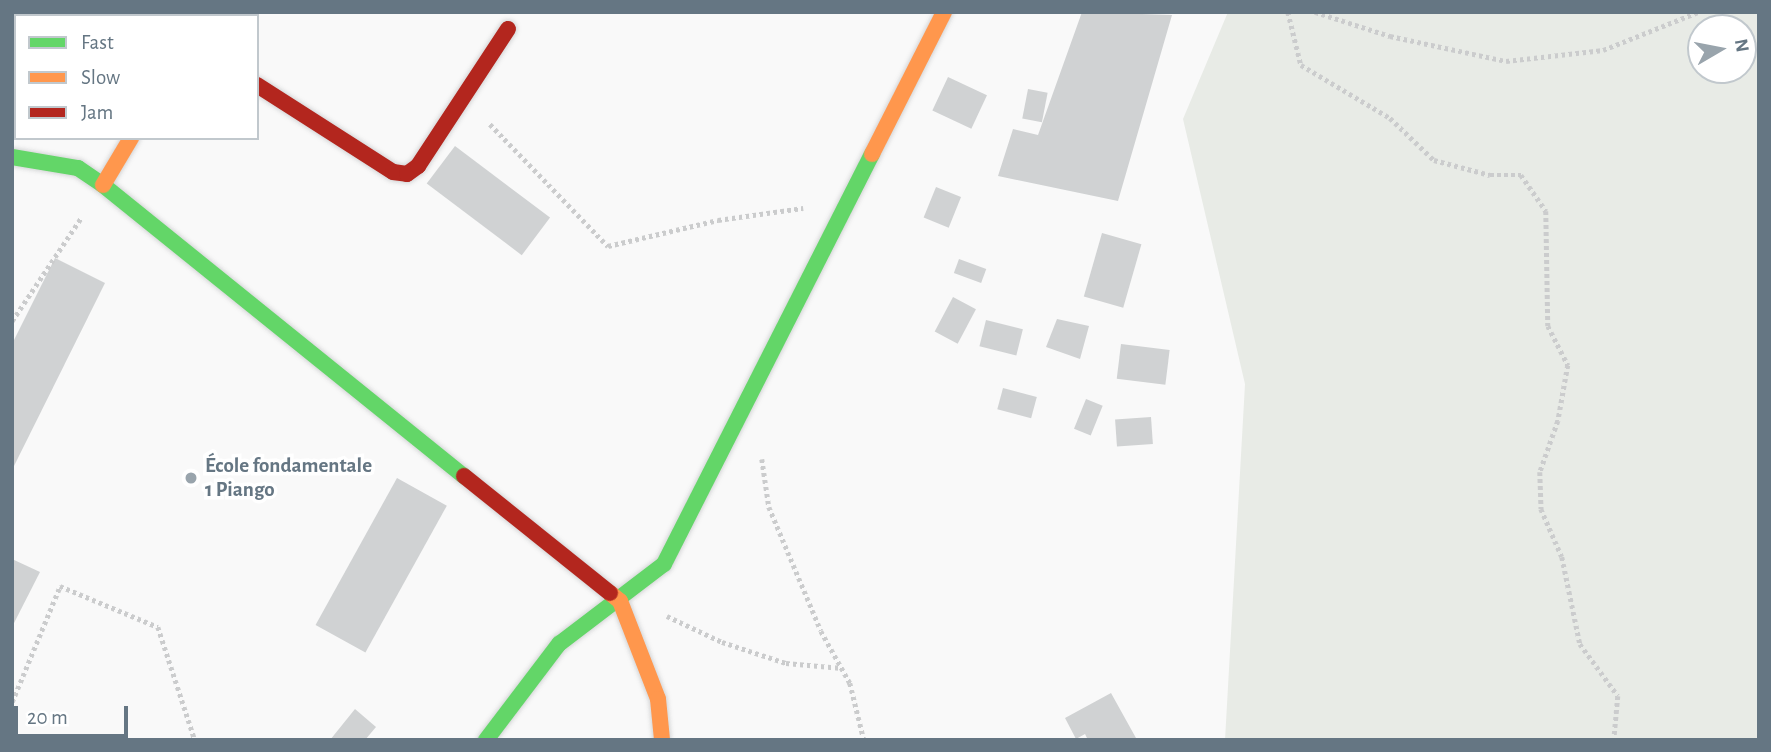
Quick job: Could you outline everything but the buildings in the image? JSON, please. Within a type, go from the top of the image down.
[{"type":"street","points":[[486,740],[559,644],[620,601],[664,564],[944,12]]},
{"type":"street","points":[[259,86],[393,172],[407,174],[508,29]]},
{"type":"street","points":[[103,185],[130,140]]},
{"type":"street","points":[[12,157],[78,168],[103,185],[620,601],[658,699],[662,740]]},
{"type":"path","points":[[1288,12],[1301,65],[1390,118],[1434,159],[1490,175],[1521,175],[1546,211],[1548,326],[1568,365],[1558,421],[1540,472],[1541,509],[1562,557],[1580,644],[1618,695],[1614,740]]},
{"type":"path","points":[[1315,12],[1390,36],[1506,61],[1603,50],[1698,12]]},
{"type":"path","points":[[463,96],[608,246],[718,220],[849,201]]},
{"type":"path","points":[[12,321],[103,185]]},
{"type":"path","points":[[743,410],[760,448],[769,507],[850,683],[864,740]]},
{"type":"path","points":[[12,702],[60,586],[158,627],[195,740]]},
{"type":"path","points":[[620,601],[786,663],[842,668]]},
{"type":"shaded area","points":[[1228,12],[1759,12],[1759,740],[1225,740],[1245,384],[1183,119]]},
{"type":"traffic: fast","points":[[486,740],[559,644],[664,564],[872,154]]},
{"type":"traffic: fast","points":[[12,157],[78,168],[103,185],[464,476]]},
{"type":"traffic: slow","points":[[872,154],[944,12]]},
{"type":"traffic: slow","points":[[103,185],[130,140]]},
{"type":"traffic: slow","points":[[610,593],[620,601],[658,699],[662,740]]},
{"type":"traffic: jam","points":[[259,86],[393,172],[407,174],[418,166],[508,29]]},
{"type":"traffic: jam","points":[[464,476],[610,593]]},
{"type":"place","name":"École fondamentale 1 Piango","points":[[191,478]]}]
